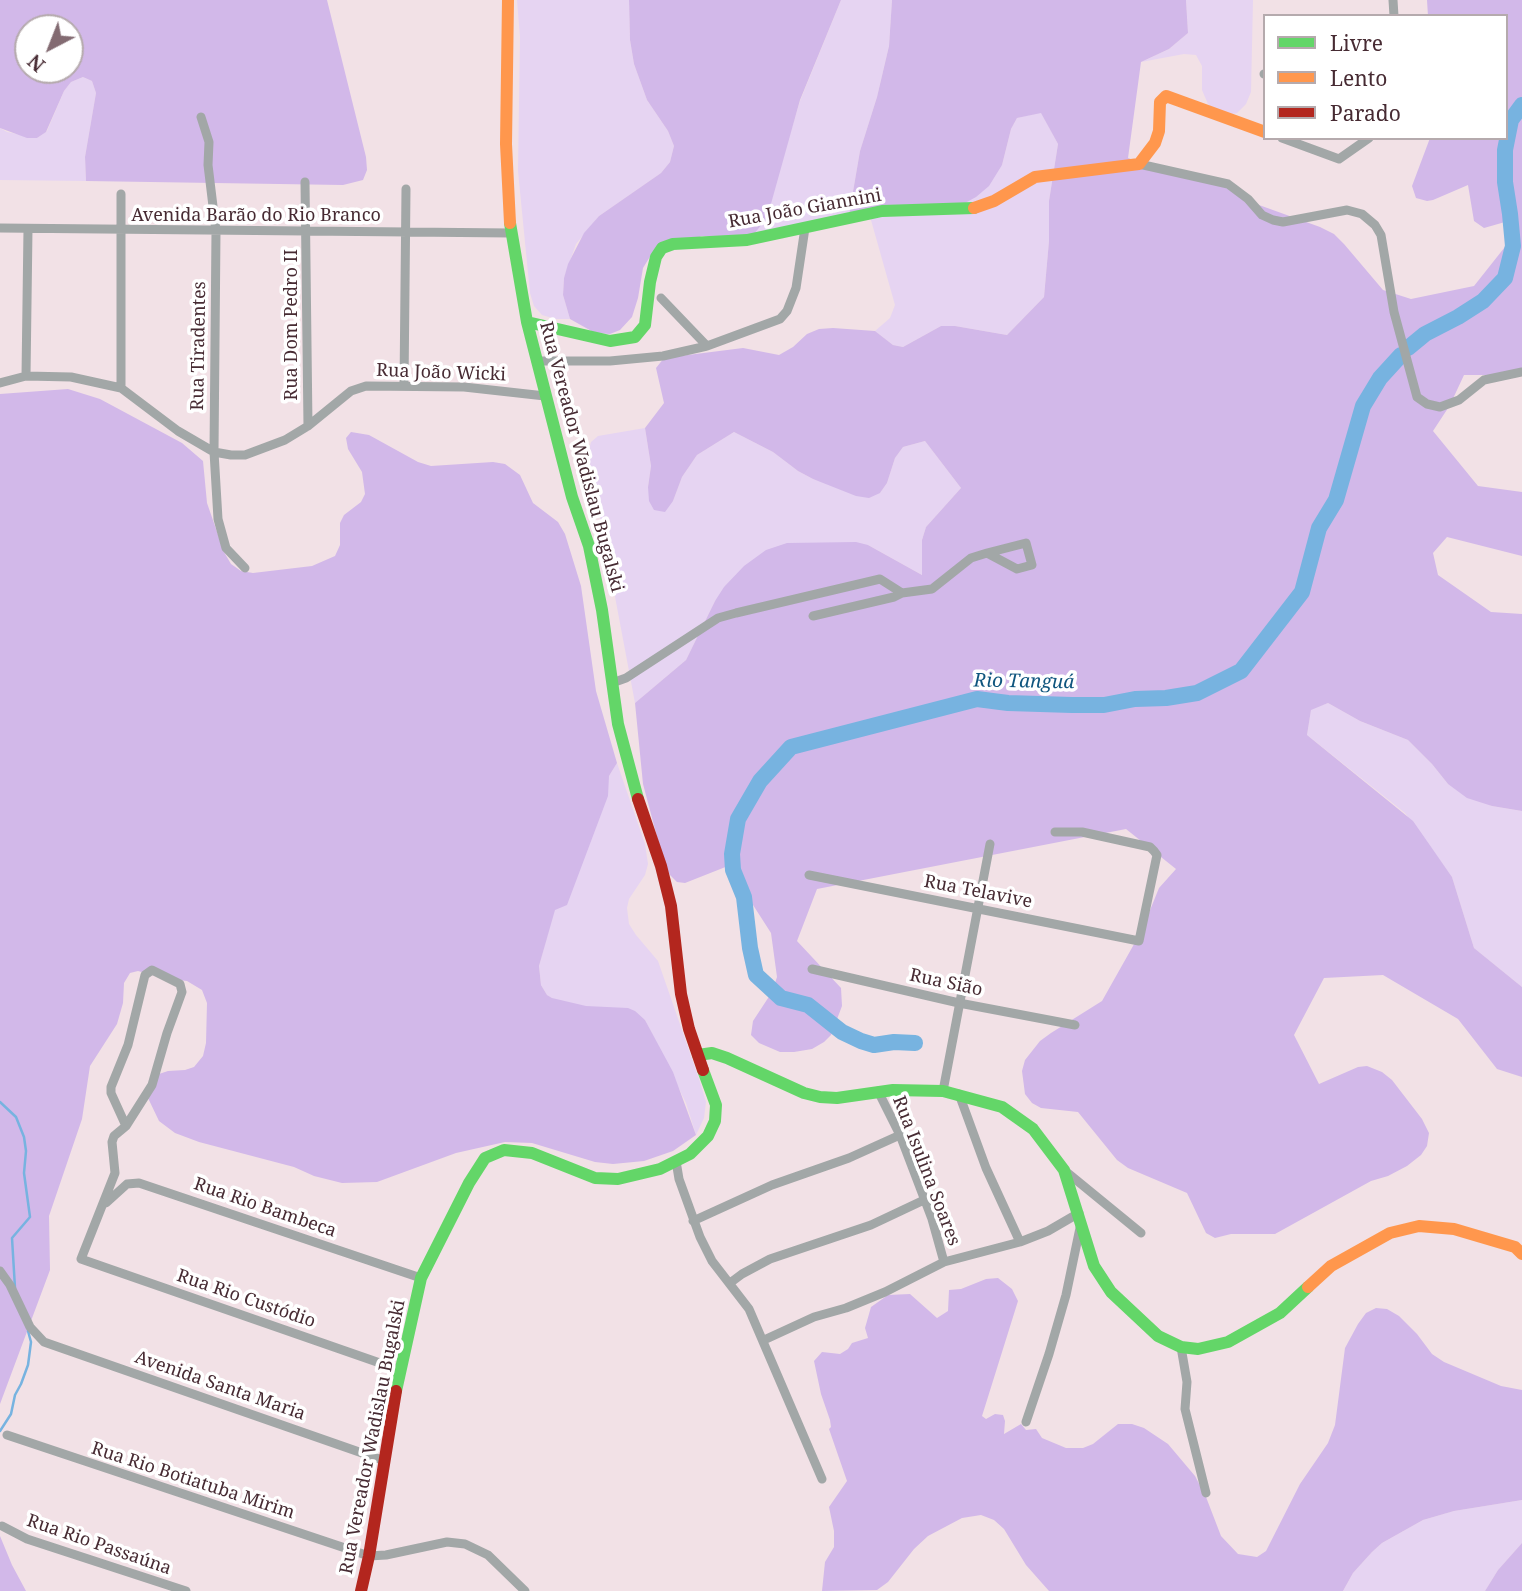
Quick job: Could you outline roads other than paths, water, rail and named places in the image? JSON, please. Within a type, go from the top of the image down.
[{"type":"street","name":"Rua Vereador Wadislau Bugalski","points":[[362,1591],[400,1370],[422,1278],[469,1182],[485,1158],[504,1150],[532,1153],[595,1178],[618,1179],[660,1169],[690,1154],[708,1136],[715,1121],[716,1105],[689,1029],[681,994],[671,906],[633,784],[618,724],[602,610],[589,546],[572,497],[527,322],[511,233],[506,145],[508,0]]},
{"type":"street","points":[[1263,131],[1166,96],[1160,102],[1156,143],[1139,164],[1228,184],[1248,199],[1262,215],[1273,220],[1283,222],[1347,210],[1362,214],[1375,225],[1381,235],[1394,312],[1417,397],[1427,404],[1440,407],[1459,400],[1484,380],[1522,372]]},
{"type":"street","name":"Rua Tiradentes","points":[[201,117],[209,142],[208,165],[216,231],[214,452],[221,535],[226,548],[245,568]]},
{"type":"street","points":[[1287,140],[1339,159],[1366,140]]},
{"type":"street","name":"Rua João Giannini","points":[[527,322],[610,341],[635,337],[645,325],[656,257],[662,248],[673,244],[747,240],[882,211],[976,208],[994,201],[1035,177],[1139,164]]},
{"type":"street","name":"Rua Dom Pedro II","points":[[305,182],[308,426]]},
{"type":"street","points":[[404,386],[406,189]]},
{"type":"street","points":[[121,194],[121,388]]},
{"type":"street","name":"Avenida Barão do Rio Branco","points":[[0,228],[511,233]]},
{"type":"street","points":[[536,361],[610,361],[663,356],[707,346],[780,319],[787,311],[796,288],[805,228]]},
{"type":"street","points":[[26,376],[28,229]]},
{"type":"street","points":[[662,298],[707,346]]},
{"type":"street","name":"Rua João Wicki","points":[[0,383],[26,376],[94,380],[121,388],[178,431],[214,452],[245,455],[285,440],[308,426],[351,391],[366,386],[464,387],[545,396]]},
{"type":"street","points":[[813,616],[902,593],[932,589],[971,558],[987,553],[1026,543],[1032,565],[1017,569],[987,553]]},
{"type":"street","points":[[612,683],[626,678],[718,618],[880,579],[902,593]]},
{"type":"street","name":"Rua Telavive","points":[[809,875],[1139,941],[1157,855],[1150,847],[1082,832],[1055,832]]},
{"type":"street","points":[[943,1091],[990,844]]},
{"type":"street","name":"Rua Sião","points":[[812,969],[959,1003],[1075,1025]]},
{"type":"street","points":[[103,1206],[115,1173],[114,1136],[126,1126],[156,1077],[167,1033],[182,992],[180,984],[152,970],[145,975],[128,1045],[111,1087],[111,1093],[126,1126]]},
{"type":"street","points":[[698,1055],[712,1054],[727,1058],[804,1093],[820,1097],[836,1098],[878,1091],[943,1091],[1002,1107],[1033,1129],[1064,1170],[1141,1233]]},
{"type":"street","name":"Rua Isulina Soares","points":[[878,1091],[900,1135],[944,1262]]},
{"type":"street","points":[[959,1094],[986,1168],[1020,1242]]},
{"type":"street","points":[[693,1221],[772,1185],[849,1158],[900,1135]]},
{"type":"street","points":[[676,1161],[678,1179],[693,1221],[712,1261],[749,1309],[822,1479]]},
{"type":"street","points":[[1064,1170],[1094,1266],[1111,1292],[1158,1336],[1181,1347],[1198,1349],[1228,1342],[1280,1313],[1331,1266],[1390,1233],[1419,1226],[1454,1229],[1520,1247]]},
{"type":"street","name":"Rua Rio Bambeca","points":[[103,1206],[127,1184],[139,1183],[422,1278]]},
{"type":"street","points":[[730,1283],[770,1259],[871,1225],[924,1200]]},
{"type":"street","name":"Rua Rio Custódio","points":[[103,1206],[81,1259],[400,1370]]},
{"type":"street","points":[[764,1340],[814,1317],[846,1308],[885,1292],[944,1262],[1020,1242],[1048,1231],[1079,1213]]},
{"type":"street","points":[[1026,1422],[1066,1295],[1080,1227]]},
{"type":"street","name":"Avenida Santa Maria","points":[[0,1271],[10,1285],[30,1327],[44,1342],[386,1461]]},
{"type":"street","points":[[1181,1347],[1187,1382],[1185,1409],[1206,1493]]},
{"type":"street","name":"Rua Rio Botiatuba Mirim","points":[[7,1435],[369,1556]]},
{"type":"street","name":"Rua Rio Passaúna","points":[[2,1527],[27,1539],[186,1591]]},
{"type":"street","points":[[369,1556],[447,1542],[465,1544],[488,1555],[525,1591]]},
{"type":"waterway","name":"Rio Tanguá","points":[[1508,135],[1511,120],[1522,105]]},
{"type":"waterway","name":"Rio Tanguá","points":[[1408,348],[1425,334],[1483,301],[1505,278],[1513,246],[1505,182],[1507,140]]},
{"type":"waterway","name":"Rio Tanguá","points":[[915,1043],[874,1045],[861,1041],[842,1032],[808,1005],[781,998],[756,975],[744,897],[733,870],[732,854],[738,819],[760,781],[791,747],[977,699],[1008,703],[1104,705],[1197,693],[1241,671],[1302,592],[1319,528],[1336,500],[1363,406],[1380,378],[1401,355]]},
{"type":"waterway","points":[[0,1102],[16,1117],[26,1151],[24,1173],[30,1217],[12,1238],[15,1288]]},
{"type":"waterway","points":[[0,1431],[11,1414],[15,1395],[28,1365],[31,1342],[28,1331]]}]
